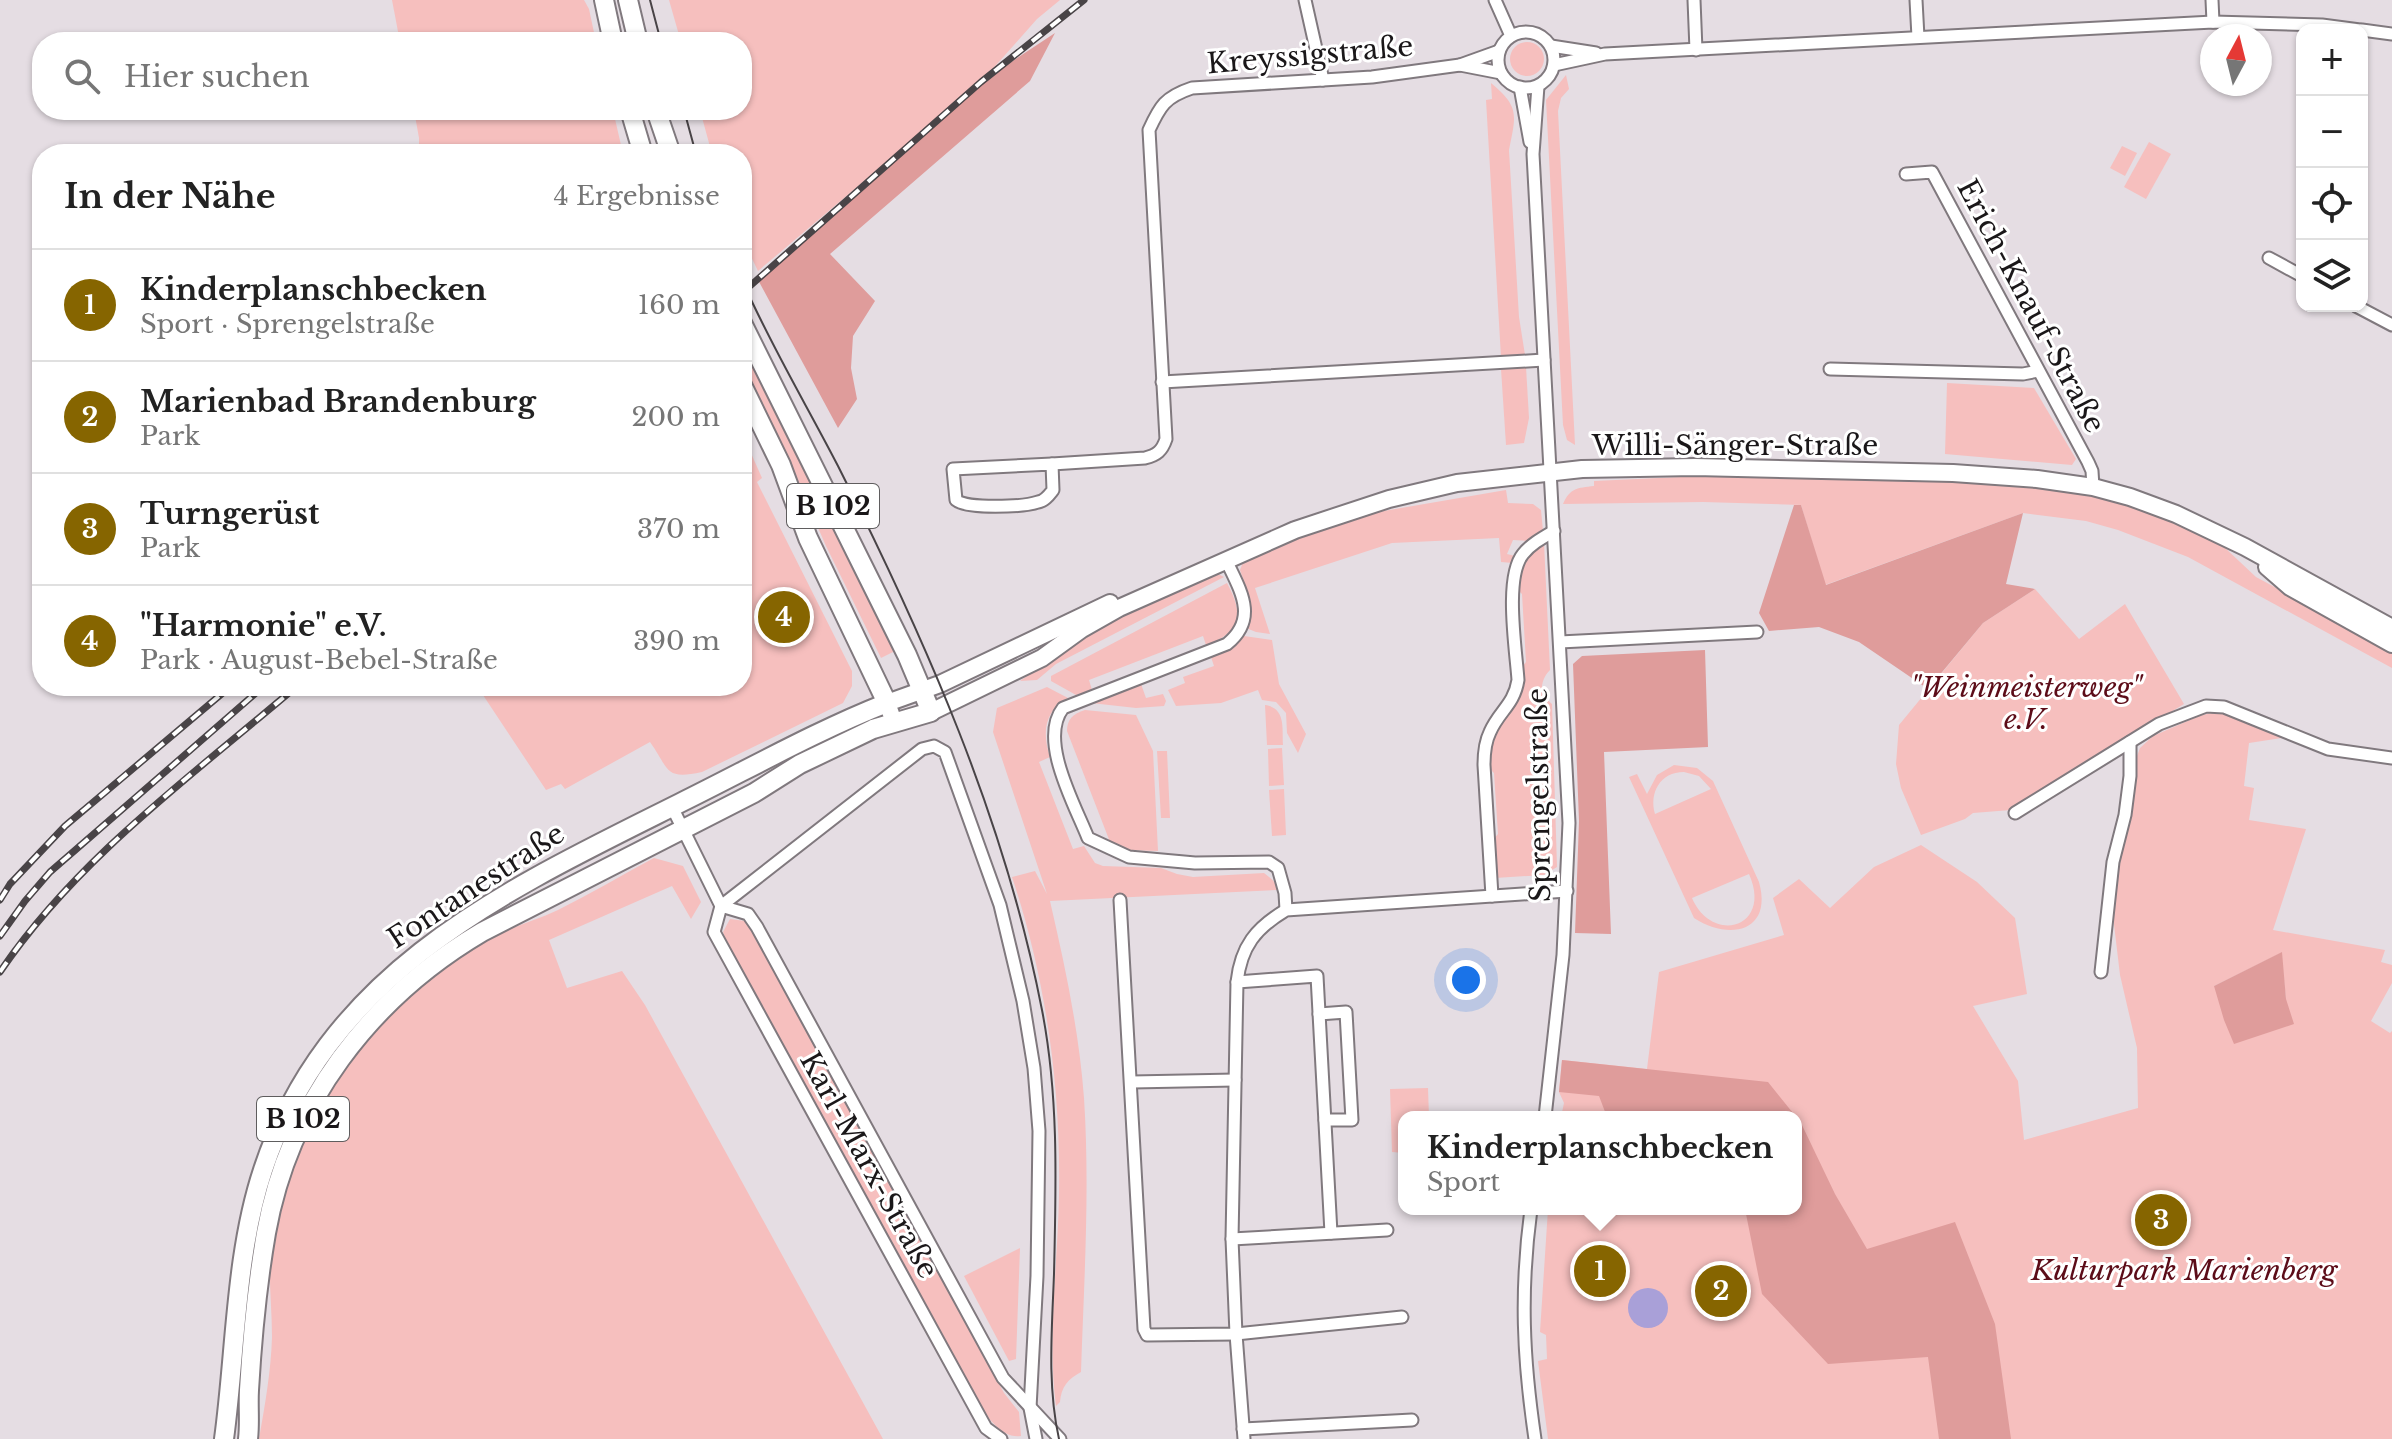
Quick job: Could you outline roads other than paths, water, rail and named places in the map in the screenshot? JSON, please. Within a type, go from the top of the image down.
[{"type":"main road","points":[[604,0],[611,32]]},
{"type":"main road","points":[[628,0],[636,32]]},
{"type":"main road","points":[[633,120],[640,144]]},
{"type":"main road","points":[[659,120],[668,144]]},
{"type":"main road","name":"B 102","points":[[752,343],[907,655],[931,712],[894,722]]},
{"type":"main road","name":"B 102","points":[[752,406],[781,465],[808,538],[887,703]]},
{"type":"main road","name":"Willi-Sänger-Straße","points":[[931,712],[1042,658],[1082,629],[1119,608],[1295,530],[1389,499],[1457,483],[1550,472],[1695,467],[1953,473],[2093,487],[2176,514],[2245,547],[2392,628]]},
{"type":"main road","name":"Willi-Sänger-Straße","points":[[2245,547],[2290,587],[2392,644]]},
{"type":"main road","name":"Willi-Sänger-Straße","points":[[922,691],[1119,599],[1169,585]]},
{"type":"main road","name":"Fontanestraße","points":[[224,1439],[246,1242],[256,1193],[282,1122],[305,1079],[330,1041],[385,980],[441,936],[566,860],[887,703],[922,691]]},
{"type":"main road","points":[[887,703],[894,722]]},
{"type":"main road","name":"Fontanestraße","points":[[248,1439],[254,1331],[270,1214],[296,1135],[336,1064],[383,1007],[453,949],[754,793],[800,764],[894,722]]},
{"type":"street","points":[[1305,0],[1323,80]]},
{"type":"street","points":[[1495,0],[1511,36]]},
{"type":"street","points":[[1694,0],[1696,50]]},
{"type":"street","points":[[1916,0],[1918,37]]},
{"type":"street","points":[[2212,0],[2213,22]]},
{"type":"street","points":[[1554,65],[1605,54],[2213,22],[2296,24]]},
{"type":"street","points":[[2368,31],[2392,34]]},
{"type":"street","points":[[1533,32],[1544,37],[1551,46],[1554,65],[1551,74],[1538,86],[1520,87],[1509,82],[1501,73],[1499,51],[1511,36],[1533,32]]},
{"type":"street","points":[[1551,46],[1605,54]]},
{"type":"street","name":"Kreyssigstraße","points":[[1052,464],[1053,490],[1038,502],[975,507],[962,505],[956,500],[953,469],[1052,464],[1132,460],[1156,455],[1163,448],[1166,439],[1149,130],[1161,105],[1177,93],[1192,88],[1372,77],[1460,65],[1499,51]]},
{"type":"street","name":"Kreyssigstraße","points":[[1460,65],[1501,73]]},
{"type":"street","points":[[1533,154],[1538,86]]},
{"type":"street","points":[[1520,87],[1533,154]]},
{"type":"street","name":"Sprengelstraße","points":[[1533,154],[1569,823],[1567,891],[1546,1111]]},
{"type":"street","name":"Erich-Knauf-Straße","points":[[1906,174],[1932,172],[2088,462],[2093,487]]},
{"type":"street","points":[[2269,258],[2296,273]]},
{"type":"street","points":[[2367,312],[2392,325]]},
{"type":"street","points":[[1162,382],[1544,360]]},
{"type":"street","points":[[1830,369],[2023,374],[2038,371]]},
{"type":"street","points":[[1492,896],[1484,755],[1490,730],[1510,705],[1518,680],[1513,579],[1517,562],[1523,554],[1554,531]]},
{"type":"street","points":[[1226,560],[1244,597],[1245,616],[1237,636],[1227,644],[1063,708],[1057,715],[1055,751],[1088,838],[1129,857],[1195,863],[1269,862],[1278,868],[1286,910]]},
{"type":"street","points":[[1560,642],[1757,632]]},
{"type":"street","points":[[2015,813],[2159,724],[2206,706],[2224,707],[2328,749],[2392,758]]},
{"type":"street","points":[[2101,972],[2113,862],[2125,815],[2130,742]]},
{"type":"street","points":[[721,906],[922,749],[934,746],[945,752],[1000,905],[1023,1001],[1034,1068],[1039,1131],[1037,1276],[1030,1408],[1036,1439]]},
{"type":"street","name":"Karl-Marx-Straße","points":[[672,807],[721,906],[714,932],[980,1418],[986,1428],[1001,1439]]},
{"type":"street","points":[[1412,1420],[1244,1434],[1232,1239],[1237,982],[1242,957],[1263,924],[1286,910],[1567,891]]},
{"type":"street","points":[[1120,900],[1144,1329],[1147,1335],[1236,1334],[1402,1317]]},
{"type":"street","name":"Karl-Marx-Straße","points":[[721,906],[748,914],[757,927],[1003,1378],[1060,1439]]},
{"type":"street","points":[[1237,982],[1317,976],[1331,1233]]},
{"type":"street","points":[[1319,1014],[1346,1012],[1352,1120],[1325,1120]]},
{"type":"street","points":[[1132,1082],[1235,1080]]},
{"type":"street","points":[[1530,1215],[1524,1266],[1523,1322],[1535,1439]]},
{"type":"street","points":[[1232,1239],[1387,1230]]},
{"type":"tram line","points":[[650,0],[658,32]]},
{"type":"tram line","points":[[687,120],[693,144]]},
{"type":"tram line","points":[[752,301],[838,466],[931,664],[984,800],[1026,939],[1042,1010],[1054,1109],[1051,1357],[1059,1439]]},
{"type":"railway","points":[[752,284],[981,82],[1084,0]]},
{"type":"railway","points":[[0,900],[10,884],[65,826],[219,696]]},
{"type":"railway","points":[[0,936],[50,872],[252,696]]},
{"type":"railway","points":[[0,972],[64,892],[100,855],[285,696]]},
{"type":"place","name":"\"Harmonie\" e.V.","points":[[784,617]]},
{"type":"place","name":"Turngerüst","points":[[2161,1220]]},
{"type":"place","name":"Kinderplanschbecken","points":[[1600,1271]]},
{"type":"place","name":"Marienbad Brandenburg","points":[[1721,1291]]},
{"type":"park label","name":"\"Weinmeisterweg\" e.V.","points":[[2026,703]]},
{"type":"park label","name":"Kulturpark Marienberg","points":[[2184,1270]]}]
